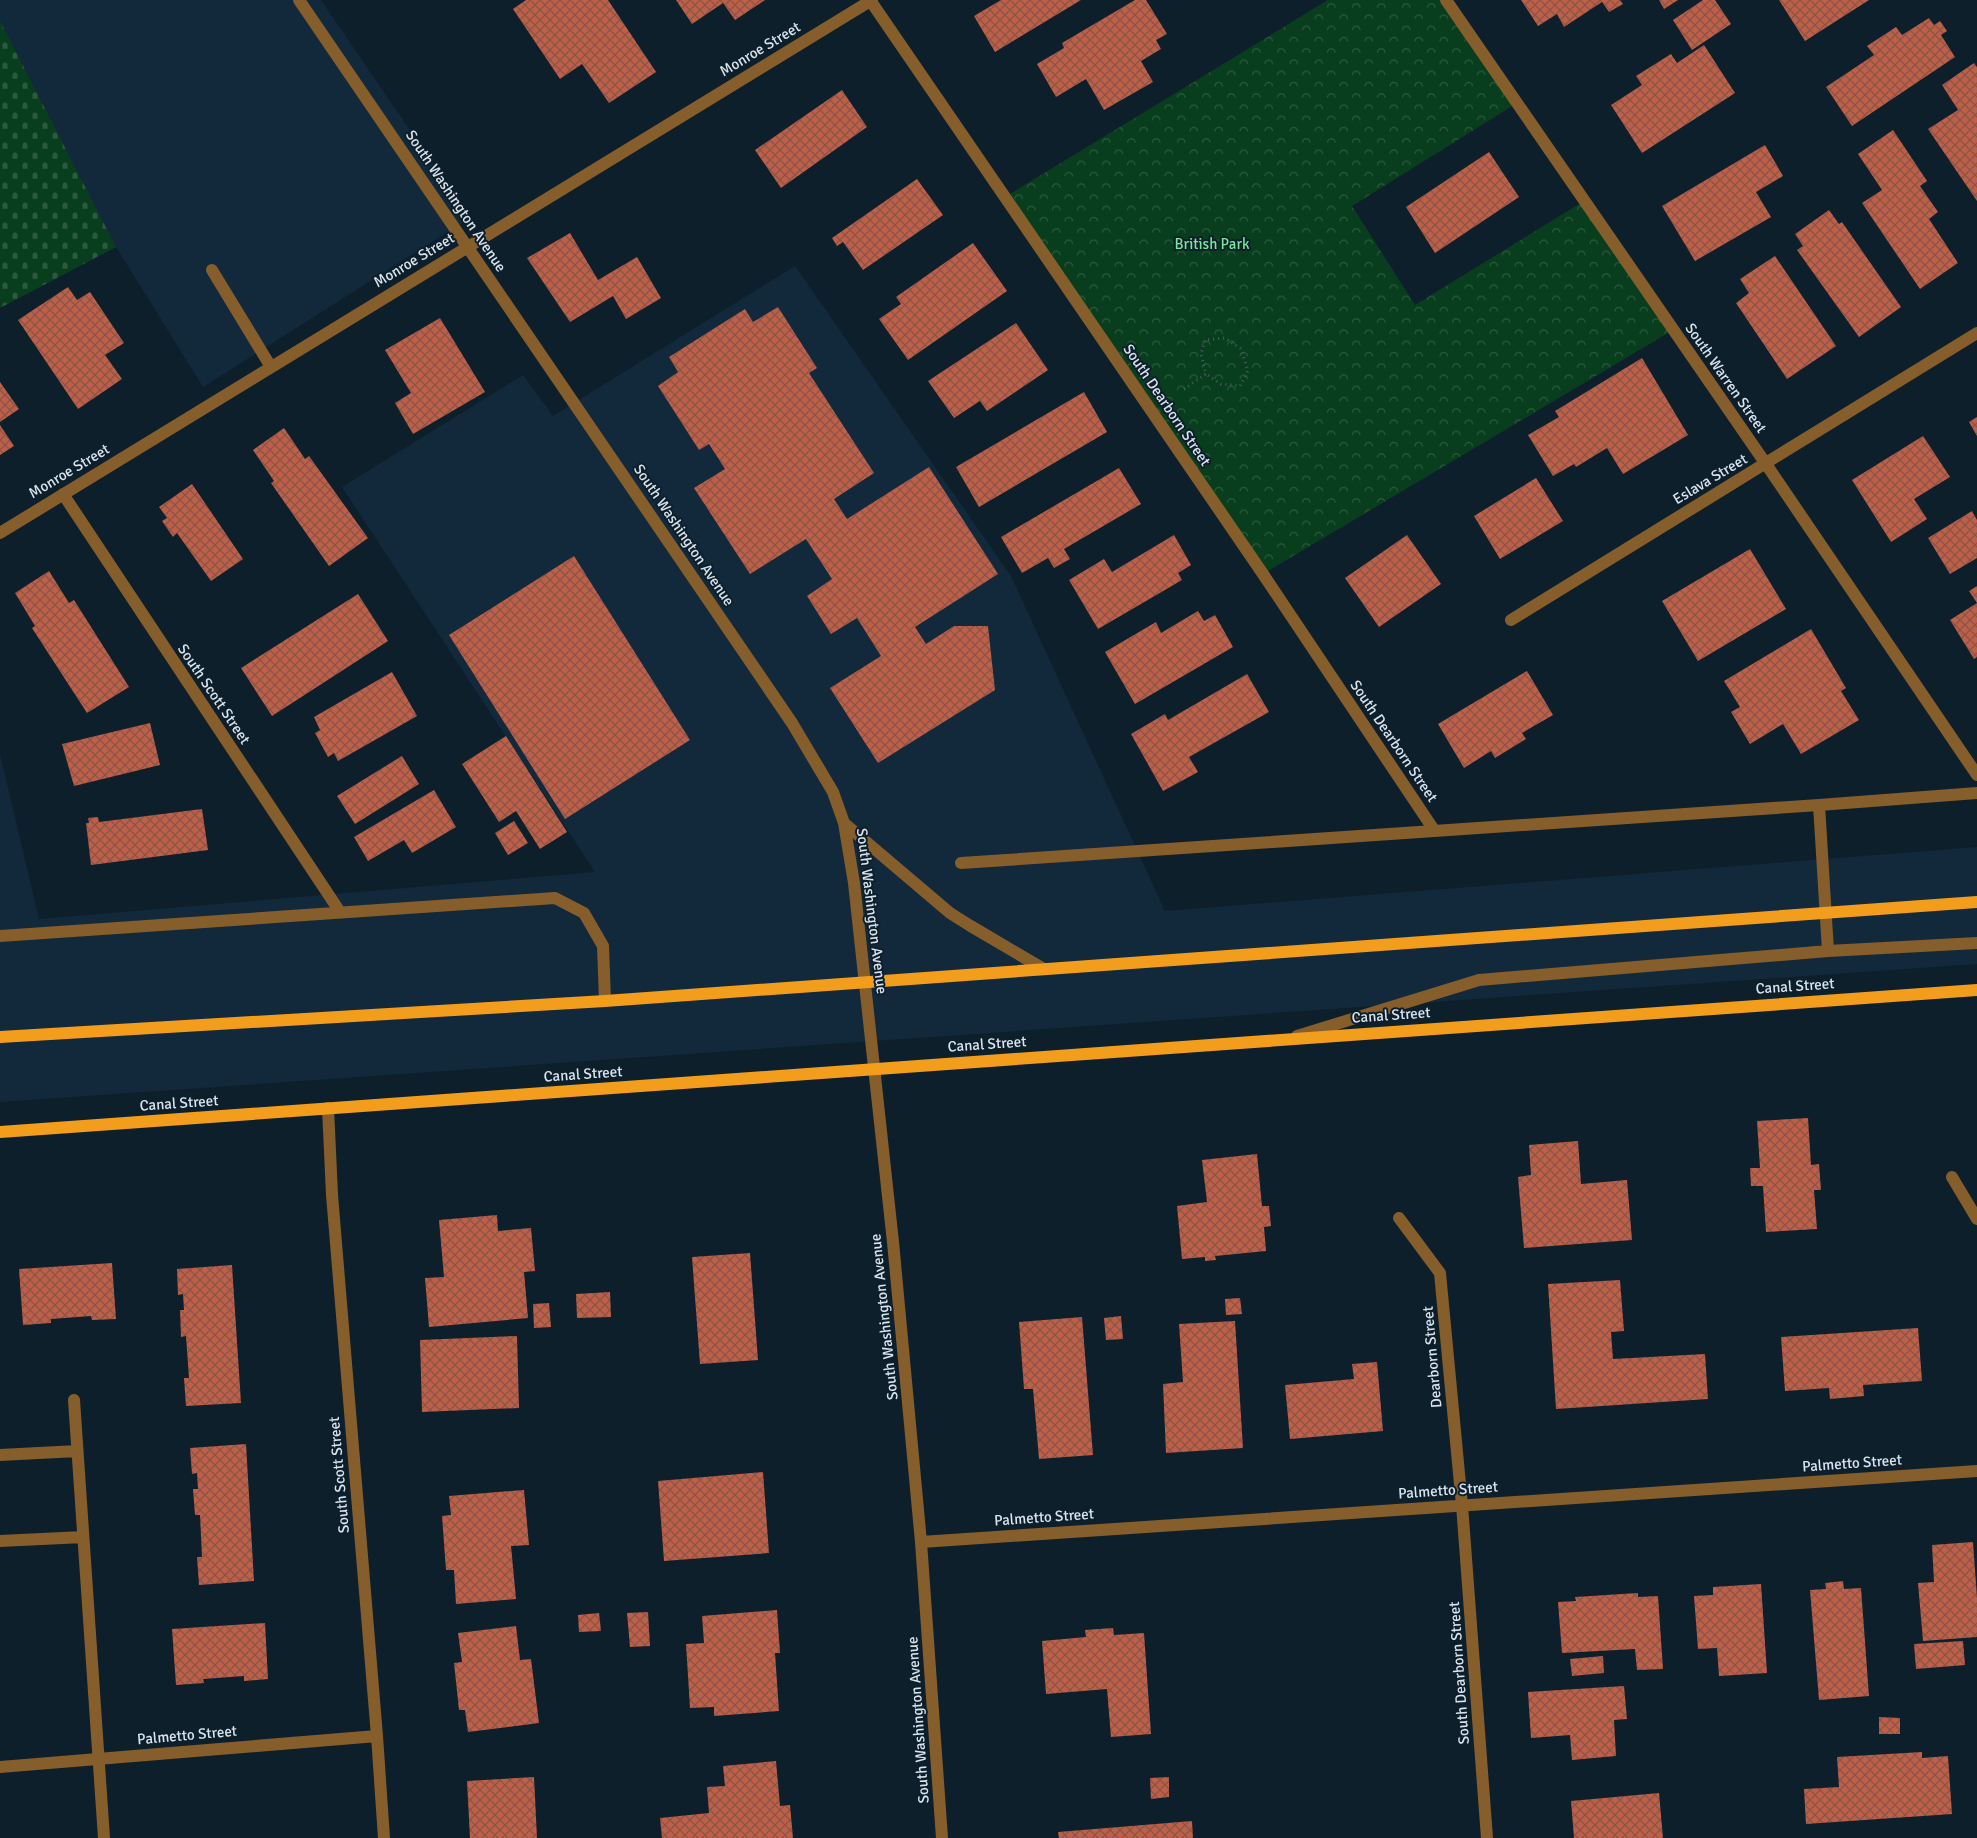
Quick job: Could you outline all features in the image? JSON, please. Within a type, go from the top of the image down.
[{"type":"main road","points":[[0,1037],[605,1001],[1977,902]]},
{"type":"main road","name":"Canal Street","points":[[0,1132],[1977,990]]},
{"type":"street","name":"South Washington Avenue","points":[[299,0],[792,723],[830,786],[844,823],[854,883],[865,982],[893,1242],[922,1542],[942,1838]]},
{"type":"street","name":"Monroe Street","points":[[0,532],[871,0]]},
{"type":"street","name":"South Dearborn Street","points":[[871,0],[1263,574],[1434,830]]},
{"type":"street","name":"South Warren Street","points":[[1446,0],[1766,464],[1977,775]]},
{"type":"street","points":[[212,270],[271,367]]},
{"type":"street","name":"Eslava Street","points":[[1511,620],[1977,333]]},
{"type":"street","name":"South Scott Street","points":[[63,494],[340,912]]},
{"type":"street","points":[[961,863],[1977,793]]},
{"type":"street","points":[[1820,805],[1828,952]]},
{"type":"street","points":[[844,823],[950,913],[1042,968]]},
{"type":"street","points":[[0,936],[555,898],[584,913],[603,946],[605,1001]]},
{"type":"street","points":[[1290,1039],[1479,980],[1828,952],[1977,943]]},
{"type":"street","name":"South Scott Street","points":[[328,1108],[332,1195],[384,1838]]},
{"type":"street","points":[[1952,1177],[1977,1220]]},
{"type":"street","name":"Dearborn Street","points":[[1399,1218],[1440,1273],[1462,1505]]},
{"type":"street","points":[[74,1400],[104,1838]]},
{"type":"street","points":[[0,1455],[77,1451]]},
{"type":"street","name":"Palmetto Street","points":[[922,1542],[1977,1471]]},
{"type":"street","name":"South Dearborn Street","points":[[1462,1505],[1488,1838]]},
{"type":"street","points":[[0,1541],[83,1536]]},
{"type":"street","name":"Palmetto Street","points":[[0,1766],[377,1736]]},
{"type":"path","points":[[1225,338],[1241,349],[1248,371],[1240,386],[1221,384],[1206,374],[1201,354],[1205,340],[1225,338]]},
{"type":"path","points":[[1184,389],[1206,374]]},
{"type":"shaded area","points":[[0,0],[321,0],[470,218],[203,387],[116,247],[0,308]]},
{"type":"shaded area","points":[[795,266],[1011,576],[1165,911],[1977,847],[1977,964],[0,1102],[0,754],[39,919],[595,872],[342,487],[523,375],[553,416]]},
{"type":"green space","name":"British Park","points":[[1328,0],[1446,0],[1517,103],[1352,206],[1415,305],[1584,201],[1673,330],[1263,574],[1005,197]]},
{"type":"green space","points":[[0,21],[116,247],[0,308]]},
{"type":"building","points":[[526,0],[608,0],[656,72],[609,103],[582,64],[560,79],[513,9]]},
{"type":"building","points":[[676,0],[765,0],[735,20],[723,3],[692,24]]},
{"type":"building","points":[[1001,0],[1081,0],[995,52],[974,16]]},
{"type":"building","points":[[1135,0],[1146,0],[1167,34],[1156,40],[1161,49],[1141,61],[1153,82],[1104,110],[1086,79],[1056,97],[1037,64],[1064,48],[1062,43]]},
{"type":"building","points":[[1521,0],[1620,0],[1623,4],[1609,12],[1602,2],[1564,27],[1557,14],[1538,26]]},
{"type":"building","points":[[1659,0],[1678,0],[1664,9]]},
{"type":"building","points":[[1703,0],[1715,0],[1731,24],[1692,50],[1673,20]]},
{"type":"building","points":[[1779,0],[1869,0],[1805,41]]},
{"type":"building","points":[[1929,18],[1934,25],[1940,21],[1947,31],[1941,35],[1955,57],[1852,126],[1826,87],[1874,55],[1867,46],[1896,27],[1902,35]]},
{"type":"building","points":[[1704,45],[1735,93],[1642,153],[1611,105],[1642,85],[1636,76],[1671,54],[1677,63]]},
{"type":"building","points":[[1974,63],[1977,67],[1977,201],[1928,129],[1958,110],[1942,85]]},
{"type":"building","points":[[842,90],[867,127],[781,188],[755,150]]},
{"type":"building","points":[[1893,130],[1927,181],[1920,186],[1938,212],[1929,219],[1958,263],[1920,289],[1862,203],[1882,190],[1858,154]]},
{"type":"building","points":[[1765,145],[1783,176],[1756,192],[1771,217],[1695,261],[1662,206]]},
{"type":"building","points":[[1489,152],[1519,197],[1435,253],[1406,207]]},
{"type":"building","points":[[917,179],[943,215],[863,270],[843,242],[837,246],[832,238]]},
{"type":"building","points":[[1829,210],[1839,224],[1842,222],[1901,307],[1859,337],[1797,250],[1803,246],[1795,234]]},
{"type":"building","points":[[570,233],[598,280],[637,257],[661,298],[626,319],[613,296],[570,322],[527,258]]},
{"type":"building","points":[[973,243],[1007,291],[908,360],[879,319],[901,304],[896,297]]},
{"type":"building","points":[[1775,256],[1836,346],[1787,379],[1736,303],[1749,293],[1740,279]]},
{"type":"building","points":[[68,287],[77,300],[90,292],[124,343],[105,355],[122,379],[78,409],[18,320]]},
{"type":"building","points":[[778,307],[817,368],[809,373],[874,473],[834,499],[847,519],[929,467],[998,574],[915,627],[926,644],[954,626],[988,626],[995,690],[878,763],[830,688],[881,656],[857,618],[831,634],[807,596],[832,579],[806,539],[750,574],[694,488],[725,469],[709,444],[699,450],[658,386],[678,372],[669,357],[745,309],[753,322]]},
{"type":"building","points":[[440,318],[485,392],[413,434],[395,403],[411,393],[385,350]]},
{"type":"building","points":[[1016,323],[1048,370],[987,411],[980,401],[954,418],[928,381]]},
{"type":"building","points":[[1642,358],[1688,435],[1623,474],[1607,448],[1576,467],[1574,464],[1553,476],[1528,435],[1559,417],[1555,411]]},
{"type":"building","points":[[0,382],[19,409],[0,422]]},
{"type":"building","points":[[1084,392],[1107,432],[979,507],[956,467]]},
{"type":"building","points":[[1977,417],[1977,436],[1969,422]]},
{"type":"building","points":[[0,425],[14,446],[0,455]]},
{"type":"building","points":[[284,428],[305,459],[309,456],[368,538],[329,566],[271,483],[274,481],[253,450]]},
{"type":"building","points":[[1923,436],[1950,477],[1914,499],[1927,519],[1891,542],[1852,480]]},
{"type":"building","points":[[1119,468],[1141,504],[1064,549],[1070,559],[1054,568],[1048,558],[1022,573],[1001,537]]},
{"type":"building","points":[[1536,478],[1563,521],[1500,559],[1474,516]]},
{"type":"building","points":[[192,484],[243,559],[211,581],[177,533],[173,537],[162,521],[167,518],[159,507]]},
{"type":"building","points":[[1972,511],[1977,520],[1977,558],[1950,574],[1928,538]]},
{"type":"building","points":[[1174,535],[1191,565],[1178,573],[1182,580],[1098,629],[1069,580],[1104,559],[1112,572]]},
{"type":"building","points":[[1407,535],[1441,584],[1379,627],[1345,578]]},
{"type":"building","points":[[1750,549],[1786,609],[1698,661],[1662,601]]},
{"type":"building","points":[[574,556],[690,740],[565,819],[449,635]]},
{"type":"building","points":[[49,571],[69,603],[74,600],[129,687],[87,713],[32,628],[35,626],[15,593]]},
{"type":"building","points":[[1977,586],[1977,603],[1969,591]]},
{"type":"building","points":[[358,594],[388,641],[272,716],[241,668]]},
{"type":"building","points":[[1977,603],[1977,657],[1974,659],[1950,620]]},
{"type":"building","points":[[1198,611],[1204,621],[1215,615],[1233,647],[1135,704],[1105,652],[1156,622],[1161,633]]},
{"type":"building","points":[[1811,629],[1846,688],[1841,691],[1859,720],[1801,754],[1783,724],[1750,744],[1731,712],[1740,707],[1724,681]]},
{"type":"building","points":[[1527,671],[1553,715],[1522,733],[1526,739],[1495,758],[1491,751],[1464,768],[1438,724]]},
{"type":"building","points":[[392,672],[417,716],[338,761],[334,753],[328,757],[315,733],[320,730],[314,717]]},
{"type":"building","points":[[1247,674],[1269,712],[1189,757],[1198,772],[1163,791],[1131,734],[1165,714],[1168,720]]},
{"type":"building","points":[[150,723],[160,765],[74,786],[62,744]]},
{"type":"building","points":[[506,736],[567,832],[540,849],[516,811],[499,822],[462,764]]},
{"type":"building","points":[[402,756],[419,784],[355,824],[337,796]]},
{"type":"building","points":[[434,790],[456,827],[412,853],[404,840],[368,861],[354,837]]},
{"type":"building","points":[[202,809],[208,850],[91,865],[86,823],[89,823],[88,818],[98,817],[99,822]]},
{"type":"building","points":[[514,821],[528,843],[508,855],[495,833]]},
{"type":"building","points":[[1808,1118],[1811,1165],[1819,1164],[1821,1190],[1814,1190],[1817,1229],[1766,1232],[1763,1186],[1751,1186],[1750,1168],[1760,1168],[1757,1121]]},
{"type":"building","points":[[1578,1141],[1581,1184],[1627,1180],[1632,1240],[1524,1248],[1518,1177],[1531,1175],[1529,1145]]},
{"type":"building","points":[[1257,1154],[1262,1206],[1269,1206],[1271,1226],[1264,1227],[1266,1251],[1215,1256],[1216,1260],[1205,1261],[1205,1257],[1182,1259],[1177,1206],[1207,1202],[1202,1160]]},
{"type":"building","points":[[497,1215],[498,1231],[531,1228],[535,1271],[524,1272],[528,1318],[429,1327],[425,1278],[444,1277],[439,1220]]},
{"type":"building","points":[[750,1253],[758,1360],[700,1364],[692,1257]]},
{"type":"building","points":[[112,1263],[116,1319],[92,1320],[91,1316],[51,1319],[51,1323],[23,1325],[19,1269]]},
{"type":"building","points":[[232,1265],[241,1403],[186,1406],[184,1378],[189,1378],[186,1336],[181,1337],[180,1310],[184,1310],[183,1294],[178,1295],[177,1269]]},
{"type":"building","points":[[1620,1280],[1624,1331],[1611,1332],[1613,1359],[1705,1354],[1708,1399],[1556,1409],[1548,1284]]},
{"type":"building","points":[[610,1292],[611,1317],[577,1318],[576,1294]]},
{"type":"building","points":[[1240,1298],[1242,1314],[1226,1315],[1225,1299]]},
{"type":"building","points":[[549,1303],[551,1327],[534,1328],[533,1304]]},
{"type":"building","points":[[1121,1316],[1123,1339],[1106,1340],[1104,1318]]},
{"type":"building","points":[[1082,1317],[1093,1455],[1039,1459],[1033,1389],[1024,1389],[1019,1322]]},
{"type":"building","points":[[1235,1321],[1243,1448],[1166,1453],[1163,1384],[1183,1382],[1179,1324]]},
{"type":"building","points":[[1918,1328],[1922,1381],[1863,1385],[1864,1396],[1830,1399],[1829,1388],[1785,1391],[1781,1337]]},
{"type":"building","points":[[517,1336],[519,1408],[422,1412],[420,1340]]},
{"type":"building","points":[[1377,1362],[1383,1431],[1290,1439],[1285,1385],[1354,1379],[1352,1364]]},
{"type":"building","points":[[246,1444],[254,1581],[199,1585],[197,1557],[202,1557],[200,1515],[195,1515],[193,1489],[198,1489],[197,1473],[192,1474],[190,1448]]},
{"type":"building","points":[[763,1472],[769,1553],[664,1561],[658,1481]]},
{"type":"building","points":[[524,1490],[529,1545],[511,1546],[516,1599],[456,1604],[454,1570],[446,1570],[442,1516],[451,1515],[449,1496]]},
{"type":"building","points":[[1973,1542],[1977,1598],[1977,1637],[1923,1641],[1918,1583],[1934,1582],[1932,1545]]},
{"type":"building","points":[[1843,1581],[1844,1589],[1861,1588],[1869,1696],[1819,1700],[1810,1590],[1826,1589],[1825,1583]]},
{"type":"building","points":[[1761,1584],[1767,1673],[1719,1676],[1717,1648],[1698,1649],[1694,1596],[1713,1595],[1713,1587]]},
{"type":"building","points":[[1638,1593],[1638,1597],[1658,1596],[1663,1669],[1637,1670],[1635,1649],[1562,1653],[1558,1602],[1576,1601],[1575,1597]]},
{"type":"building","points":[[777,1610],[780,1653],[775,1653],[779,1711],[714,1716],[714,1707],[690,1708],[686,1644],[704,1643],[702,1616]]},
{"type":"building","points":[[648,1612],[650,1646],[630,1647],[627,1613]]},
{"type":"building","points":[[599,1613],[601,1631],[579,1632],[578,1615]]},
{"type":"building","points":[[265,1623],[268,1679],[244,1681],[244,1676],[203,1679],[204,1683],[176,1685],[172,1629]]},
{"type":"building","points":[[516,1626],[520,1660],[531,1659],[539,1723],[468,1732],[465,1710],[459,1710],[454,1663],[462,1662],[458,1633]]},
{"type":"building","points":[[1113,1628],[1114,1635],[1144,1633],[1151,1734],[1111,1737],[1107,1689],[1046,1694],[1042,1641],[1086,1637],[1085,1630]]},
{"type":"building","points":[[1963,1641],[1965,1665],[1916,1669],[1914,1644]]},
{"type":"building","points":[[1603,1656],[1604,1673],[1572,1676],[1570,1659]]},
{"type":"building","points":[[1624,1686],[1627,1719],[1614,1720],[1616,1756],[1572,1760],[1570,1735],[1531,1738],[1528,1692]]},
{"type":"building","points":[[1879,1717],[1900,1718],[1900,1734],[1879,1734]]},
{"type":"building","points":[[1922,1752],[1922,1758],[1948,1756],[1952,1814],[1806,1824],[1804,1789],[1839,1787],[1837,1757]]},
{"type":"building","points":[[776,1761],[780,1806],[790,1805],[793,1838],[662,1838],[660,1818],[709,1813],[707,1787],[725,1786],[723,1766]]},
{"type":"building","points":[[534,1777],[537,1838],[470,1838],[467,1781]]},
{"type":"building","points":[[1169,1777],[1169,1797],[1151,1799],[1150,1778]]},
{"type":"building","points":[[1659,1793],[1663,1838],[1574,1838],[1571,1801]]},
{"type":"building","points":[[1192,1821],[1193,1838],[1059,1838],[1058,1832]]}]
